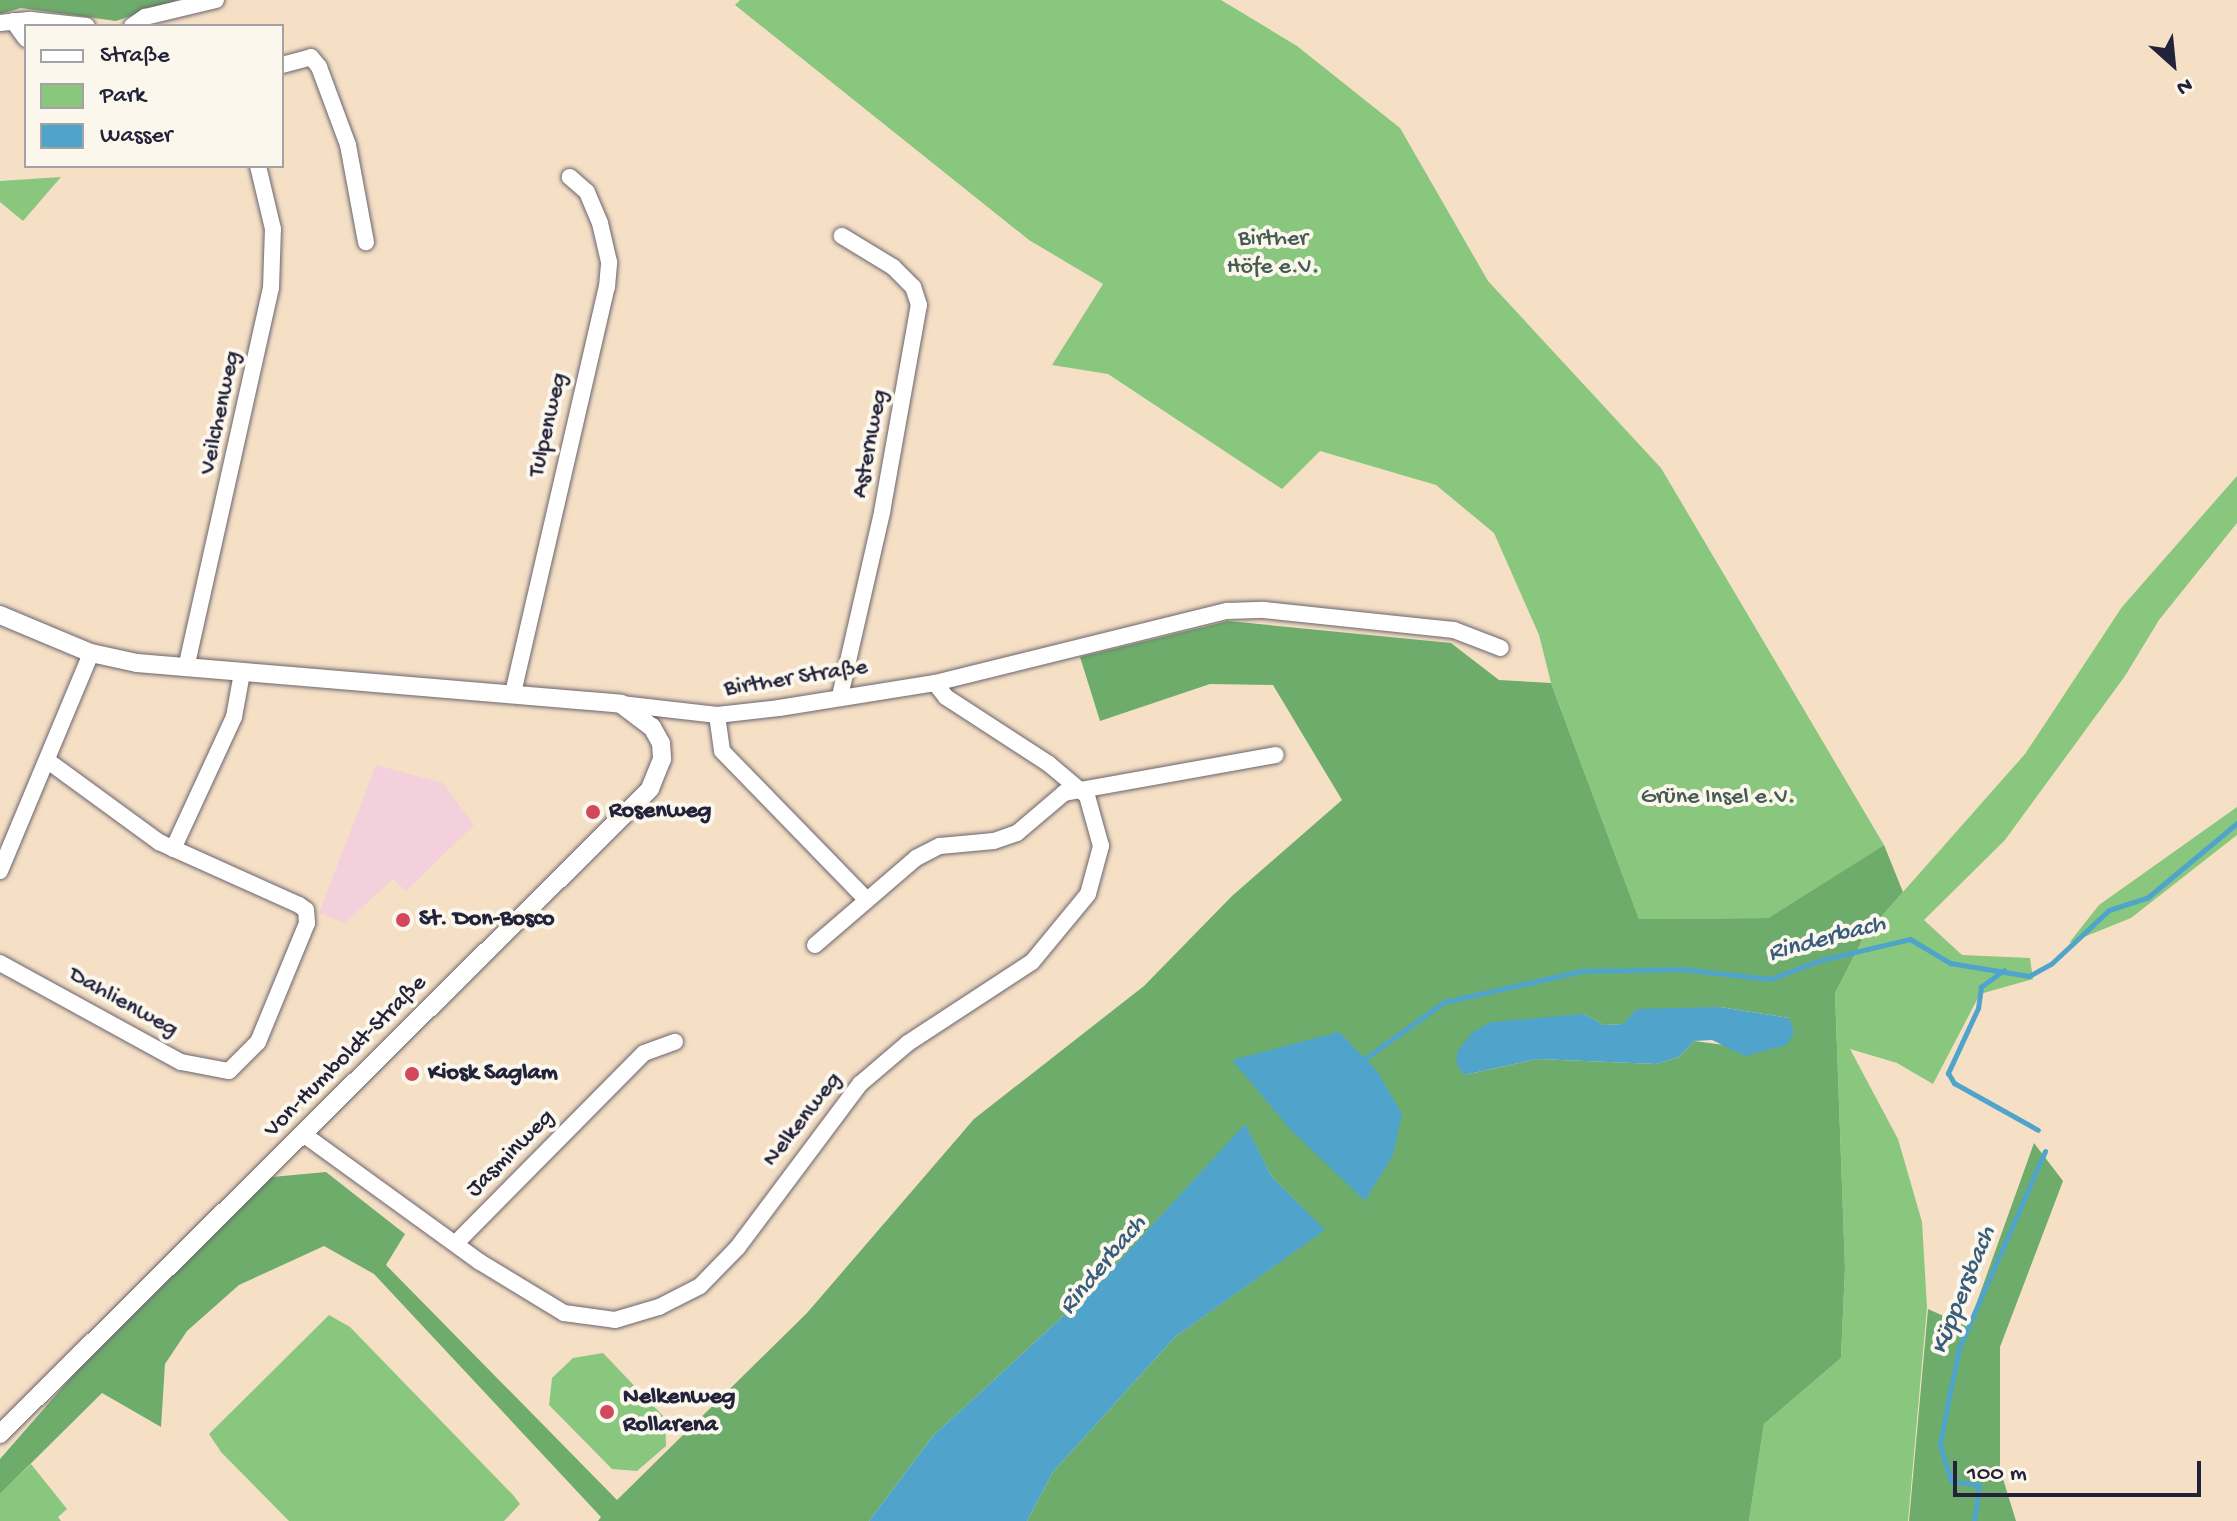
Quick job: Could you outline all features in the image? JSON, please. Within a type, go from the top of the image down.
[{"type":"street","points":[[135,24],[145,17],[216,0]]},
{"type":"street","points":[[7,22],[47,24]]},
{"type":"street","points":[[7,22],[24,37]]},
{"type":"street","points":[[284,64],[311,57],[319,67],[348,145],[366,242]]},
{"type":"street","name":"Veilchenweg","points":[[186,668],[271,288],[273,229],[258,168]]},
{"type":"street","name":"Tulpenweg","points":[[513,693],[607,287],[609,262],[600,223],[587,192],[570,177]]},
{"type":"street","name":"Asternweg","points":[[840,696],[882,512],[919,305],[913,287],[893,267],[842,236]]},
{"type":"street","name":"Birther Straße","points":[[0,615],[91,653],[186,668],[513,693],[717,715],[935,683],[1227,611],[1264,610],[1454,630],[1501,648]]},
{"type":"street","points":[[0,871],[91,653]]},
{"type":"street","points":[[48,761],[173,849],[234,717],[242,673]]},
{"type":"street","points":[[935,683],[946,697],[1081,789]]},
{"type":"street","name":"Von-Humboldt-Straße","points":[[0,1434],[650,789],[659,776],[661,743],[639,713],[621,704]]},
{"type":"street","points":[[717,715],[722,751],[867,900]]},
{"type":"street","points":[[815,945],[916,858],[940,846],[994,841],[1017,833],[1064,793],[1276,755]]},
{"type":"street","name":"Nelkenweg","points":[[303,1134],[548,1306],[581,1317],[637,1315],[700,1286],[738,1247],[860,1084],[908,1043],[1010,980],[1077,913],[1097,871],[1101,846],[1093,808],[1081,789]]},
{"type":"street","name":"Dahlienweg","points":[[0,963],[181,1062],[229,1071],[258,1042],[307,923],[306,910],[173,849]]},
{"type":"street","name":"Jasminweg","points":[[456,1243],[644,1053],[675,1042]]},
{"type":"shaded area","points":[[376,765],[443,783],[474,825],[406,891],[393,879],[345,923],[319,913]]},
{"type":"green space","points":[[0,0],[178,0],[116,21],[21,8],[0,14]]},
{"type":"green space","points":[[740,0],[1221,0],[1297,46],[1400,128],[1488,281],[1661,468],[1884,845],[1768,918],[1639,919],[1551,683],[1539,635],[1494,533],[1436,485],[1320,451],[1282,489],[1108,374],[1052,365],[1103,284],[1029,240],[735,5]]},
{"type":"green space","points":[[61,177],[23,221],[0,202],[0,181]]},
{"type":"green space","points":[[2237,476],[2237,523],[2159,620],[2125,676],[2005,840],[1924,920],[1962,955],[2030,958],[2033,979],[1980,994],[1933,1084],[1897,1063],[1850,1049],[1898,1139],[1922,1222],[1927,1307],[1908,1521],[1749,1521],[1764,1424],[1841,1358],[1845,1268],[1835,993],[1865,935],[2025,754],[2122,607]]},
{"type":"green space","points":[[1228,621],[1451,643],[1499,680],[1551,683],[1639,919],[1768,918],[1884,845],[1903,892],[1865,935],[1835,993],[1845,1268],[1841,1358],[1764,1424],[1749,1521],[1027,1521],[1053,1472],[1175,1337],[1324,1230],[1272,1177],[1245,1125],[1099,1283],[933,1436],[869,1521],[598,1521],[601,1517],[374,1274],[324,1246],[239,1285],[187,1331],[165,1364],[161,1427],[102,1393],[0,1494],[0,1459],[76,1372],[272,1177],[326,1172],[405,1234],[386,1265],[617,1500],[807,1313],[974,1119],[1144,986],[1232,896],[1342,800],[1273,685],[1210,684],[1100,721],[1080,657]],"holes":[[[1720,1007],[1789,1018],[1732,1046],[1694,1041],[1679,1057],[1656,1064],[1538,1059],[1464,1075],[1584,1014],[1604,1025]]]},
{"type":"green space","points":[[2237,807],[2237,835],[2131,918],[2069,943],[2099,905]]},
{"type":"green space","points":[[2034,1143],[2063,1181],[2000,1347],[2000,1469],[2016,1521],[1909,1521],[1928,1309],[1968,1327]]},
{"type":"green space","points":[[329,1315],[350,1327],[513,1495],[520,1504],[504,1521],[289,1521],[221,1452],[209,1434]]},
{"type":"green space","name":"Nelkenweg Rollarena","points":[[603,1353],[665,1418],[666,1446],[637,1471],[612,1469],[549,1405],[552,1378],[573,1358]]},
{"type":"green space","points":[[31,1464],[67,1509],[58,1517],[61,1521],[0,1521],[0,1494]]},
{"type":"water","points":[[1720,1007],[1789,1018],[1794,1032],[1787,1045],[1745,1056],[1712,1040],[1694,1041],[1679,1057],[1656,1064],[1538,1059],[1464,1075],[1456,1063],[1458,1050],[1473,1032],[1491,1022],[1584,1014],[1604,1025],[1623,1024],[1637,1009]]},
{"type":"water","points":[[1339,1032],[1377,1071],[1402,1114],[1393,1155],[1365,1201],[1290,1129],[1232,1060]]},
{"type":"water","points":[[1245,1124],[1272,1177],[1325,1230],[1175,1337],[1053,1472],[1027,1521],[869,1521],[933,1436],[1099,1283]]},
{"type":"waterway","name":"Rinderbach","points":[[1360,1062],[1444,1002],[1582,971],[1681,969],[1770,979],[1821,960],[1910,939],[1950,963],[2029,976],[2051,964],[2109,910],[2147,898],[2237,823]]},
{"type":"waterway","name":"Küppersbach","points":[[2004,970],[1981,987],[1978,1008],[1948,1073],[1954,1083],[2038,1130]]},
{"type":"waterway","name":"Küppersbach","points":[[1974,1521],[1979,1485],[1951,1481],[1940,1444],[1946,1412],[1959,1348],[2045,1151]]},
{"type":"place","name":"Rosenweg","points":[[593,812]]},
{"type":"place","name":"St. Don-Bosco","points":[[403,920]]},
{"type":"place","name":"Kiosk Saglam","points":[[412,1074]]},
{"type":"place","name":"Nelkenweg Rollarena","points":[[607,1412]]},
{"type":"park label","name":"Birther Höfe e.V.","points":[[1273,254]]},
{"type":"park label","name":"Grüne Insel e.V.","points":[[1718,798]]}]
